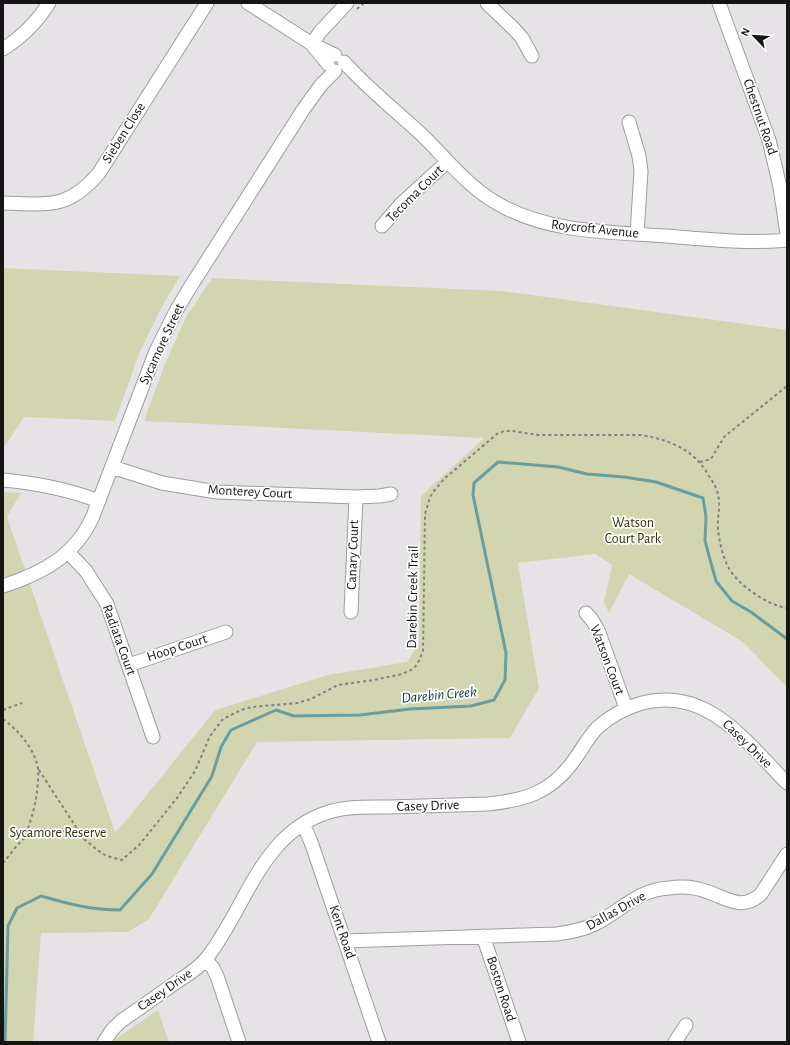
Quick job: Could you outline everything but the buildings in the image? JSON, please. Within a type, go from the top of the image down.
[{"type":"street","points":[[3,49],[21,36],[30,27],[49,3]]},
{"type":"street","name":"Sieben Close","points":[[3,203],[54,204],[65,201],[89,185],[99,173],[207,3]]},
{"type":"street","name":"Roycroft Avenue","points":[[248,3],[312,44],[335,65],[359,79],[418,131],[472,186],[501,206],[518,214],[544,223],[568,228],[754,242],[787,240]]},
{"type":"street","points":[[312,44],[320,32],[347,3]]},
{"type":"street","points":[[486,3],[522,38],[532,56]]},
{"type":"street","name":"Chestnut Road","points":[[719,3],[769,140],[780,187],[787,234]]},
{"type":"street","name":"Sycamore Street","points":[[3,586],[52,565],[68,552],[85,532],[99,501],[156,351],[176,311],[244,201],[303,110],[335,65]]},
{"type":"street","points":[[628,122],[640,156],[637,234]]},
{"type":"street","name":"Tecoma Court","points":[[382,226],[401,204],[447,162]]},
{"type":"street","name":"Monterey Court","points":[[112,467],[162,483],[217,492],[356,497],[390,494]]},
{"type":"street","points":[[3,480],[36,483],[56,487],[99,501]]},
{"type":"street","name":"Canary Court","points":[[351,612],[356,497]]},
{"type":"street","name":"Radiata Court","points":[[68,552],[86,571],[104,598],[112,615],[153,737]]},
{"type":"street","name":"Watson Court","points":[[586,613],[598,630],[626,708]]},
{"type":"street","name":"Hoop Court","points":[[128,665],[226,632]]},
{"type":"street","name":"Casey Drive","points":[[104,1042],[112,1030],[121,1021],[206,960],[268,858],[282,840],[291,831],[302,824],[329,812],[340,809],[488,804],[510,802],[526,798],[542,792],[553,784],[571,764],[589,738],[608,719],[626,708],[649,702],[672,700],[693,704],[704,708],[724,721],[787,783]]},
{"type":"street","name":"Kent Road","points":[[302,824],[311,842],[379,1042]]},
{"type":"street","name":"Dallas Drive","points":[[345,941],[557,934],[581,930],[601,921],[626,903],[657,889],[695,888],[731,901],[748,903],[756,899],[761,894],[787,854]]},
{"type":"street","name":"Boston Road","points":[[483,936],[518,1042]]},
{"type":"street","points":[[206,960],[213,968],[217,976],[239,1042]]},
{"type":"street","points":[[675,1042],[686,1025]]},
{"type":"path","points":[[700,462],[711,460],[724,437],[787,386]]},
{"type":"path","name":"Darebin Creek Trail","points":[[3,863],[25,838],[33,833],[52,830],[67,832],[83,838],[103,854],[122,860],[140,844],[178,798],[195,771],[210,736],[220,723],[230,714],[252,707],[297,703],[311,699],[338,684],[374,680],[402,674],[413,669],[418,663],[423,650],[424,534],[425,514],[430,497],[444,479],[465,460],[497,434],[504,431],[538,435],[641,435],[656,438],[682,448],[700,462],[714,484],[720,507],[717,527],[728,567],[734,575],[760,597],[777,606],[787,608]]},
{"type":"path","points":[[3,710],[22,702]]},
{"type":"path","points":[[3,719],[18,731],[25,741],[39,769],[83,838]]},
{"type":"path","points":[[25,838],[35,807],[39,769]]},
{"type":"green space","points":[[3,268],[180,276],[160,310],[139,354],[115,421],[24,417],[3,449]]},
{"type":"green space","points":[[212,278],[502,291],[787,330],[787,687],[743,642],[629,574],[609,613],[604,602],[612,565],[595,554],[518,563],[539,688],[510,738],[257,742],[149,919],[128,932],[41,933],[33,1042],[3,1042],[3,492],[21,493],[7,517],[115,832],[129,817],[215,710],[328,675],[407,662],[419,643],[421,496],[484,438],[144,421],[165,364],[186,317]]},
{"type":"green space","points":[[158,1010],[169,1042],[115,1042],[117,1038]]},
{"type":"waterway","name":"Darebin Creek","points":[[5,1042],[8,926],[17,908],[41,896],[80,906],[120,910],[152,874],[212,776],[221,747],[231,730],[276,710],[294,716],[360,715],[410,709],[471,706],[494,700],[505,680],[506,653],[473,495],[474,483],[498,462],[558,467],[587,474],[624,477],[656,482],[703,498],[706,517],[705,541],[716,581],[732,601],[751,612],[787,639]]},
{"type":"park label","name":"Watson Court Park","points":[[633,532]]},
{"type":"park label","name":"Sycamore Reserve","points":[[58,833]]}]
